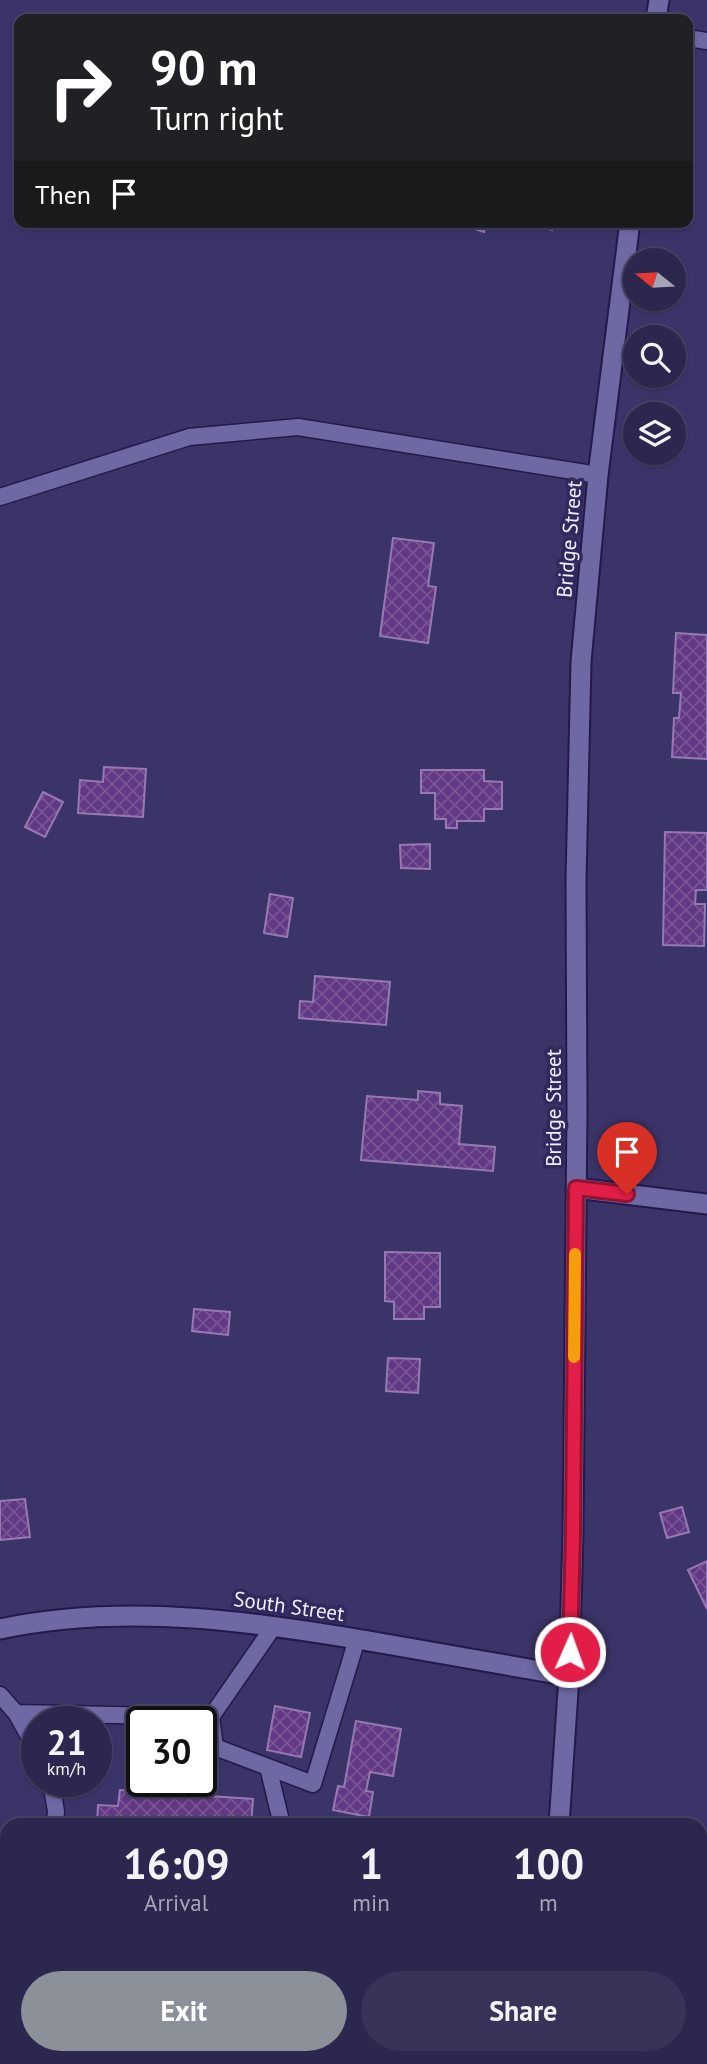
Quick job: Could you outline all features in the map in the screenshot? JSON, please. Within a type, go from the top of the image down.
[{"type":"street","name":"Bridge Street","points":[[559,1818],[569,1676],[573,1534],[578,734],[581,662],[598,475],[629,228]]},
{"type":"street","points":[[576,1188],[707,1203]]},
{"type":"street","name":"South Street","points":[[0,1629],[69,1619],[180,1616],[274,1626],[569,1676]]},
{"type":"lane","points":[[0,497],[189,437],[298,427],[598,475]]},
{"type":"lane","points":[[217,1708],[274,1626]]},
{"type":"lane","points":[[217,1748],[313,1784],[357,1639]]},
{"type":"lane","points":[[0,1695],[21,1722]]},
{"type":"lane","points":[[16,1713],[126,1715]]},
{"type":"lane","points":[[268,1767],[280,1818]]},
{"type":"lane","points":[[54,1797],[56,1818]]},
{"type":"building","points":[[393,538],[434,543],[428,586],[436,587],[428,643],[380,636]]},
{"type":"building","points":[[676,633],[707,635],[707,759],[672,757],[674,718],[679,718],[681,693],[673,693]]},
{"type":"building","points":[[104,767],[146,769],[143,817],[78,813],[80,780],[103,782]]},
{"type":"building","points":[[421,770],[484,770],[484,781],[502,782],[502,809],[484,809],[484,821],[457,821],[457,828],[446,828],[446,819],[435,819],[435,793],[421,793]]},
{"type":"building","points":[[43,792],[63,802],[45,837],[25,827]]},
{"type":"building","points":[[665,832],[707,833],[707,890],[696,890],[695,904],[705,904],[704,946],[663,945]]},
{"type":"building","points":[[430,844],[430,869],[401,868],[400,845]]},
{"type":"building","points":[[270,894],[293,898],[287,937],[264,933]]},
{"type":"building","points":[[315,976],[390,982],[386,1025],[299,1018],[300,1001],[313,1002]]},
{"type":"building","points":[[418,1091],[440,1093],[440,1104],[462,1106],[459,1144],[495,1147],[493,1171],[361,1160],[367,1096],[418,1100]]},
{"type":"building","points":[[385,1252],[440,1253],[440,1307],[424,1307],[424,1319],[394,1319],[394,1302],[385,1301]]},
{"type":"building","points":[[194,1309],[230,1312],[228,1335],[192,1331]]},
{"type":"building","points":[[388,1358],[420,1359],[418,1393],[386,1391]]},
{"type":"building","points":[[25,1499],[30,1537],[0,1540],[0,1501]]},
{"type":"building","points":[[682,1507],[689,1532],[667,1538],[660,1513]]},
{"type":"building","points":[[707,1561],[707,1609],[688,1570]]},
{"type":"building","points":[[275,1706],[310,1713],[301,1757],[267,1750]]},
{"type":"building","points":[[356,1721],[401,1729],[393,1776],[370,1772],[366,1791],[373,1792],[369,1817],[333,1810],[338,1786],[344,1787]]},
{"type":"building","points":[[120,1790],[126,1790],[126,1797],[253,1799],[252,1818],[97,1818],[98,1805],[118,1806]]},
{"type":"slow traffic","points":[[574,1357],[575,1254]]},
{"type":"route","points":[[570,1652],[576,1188],[627,1194]]}]
